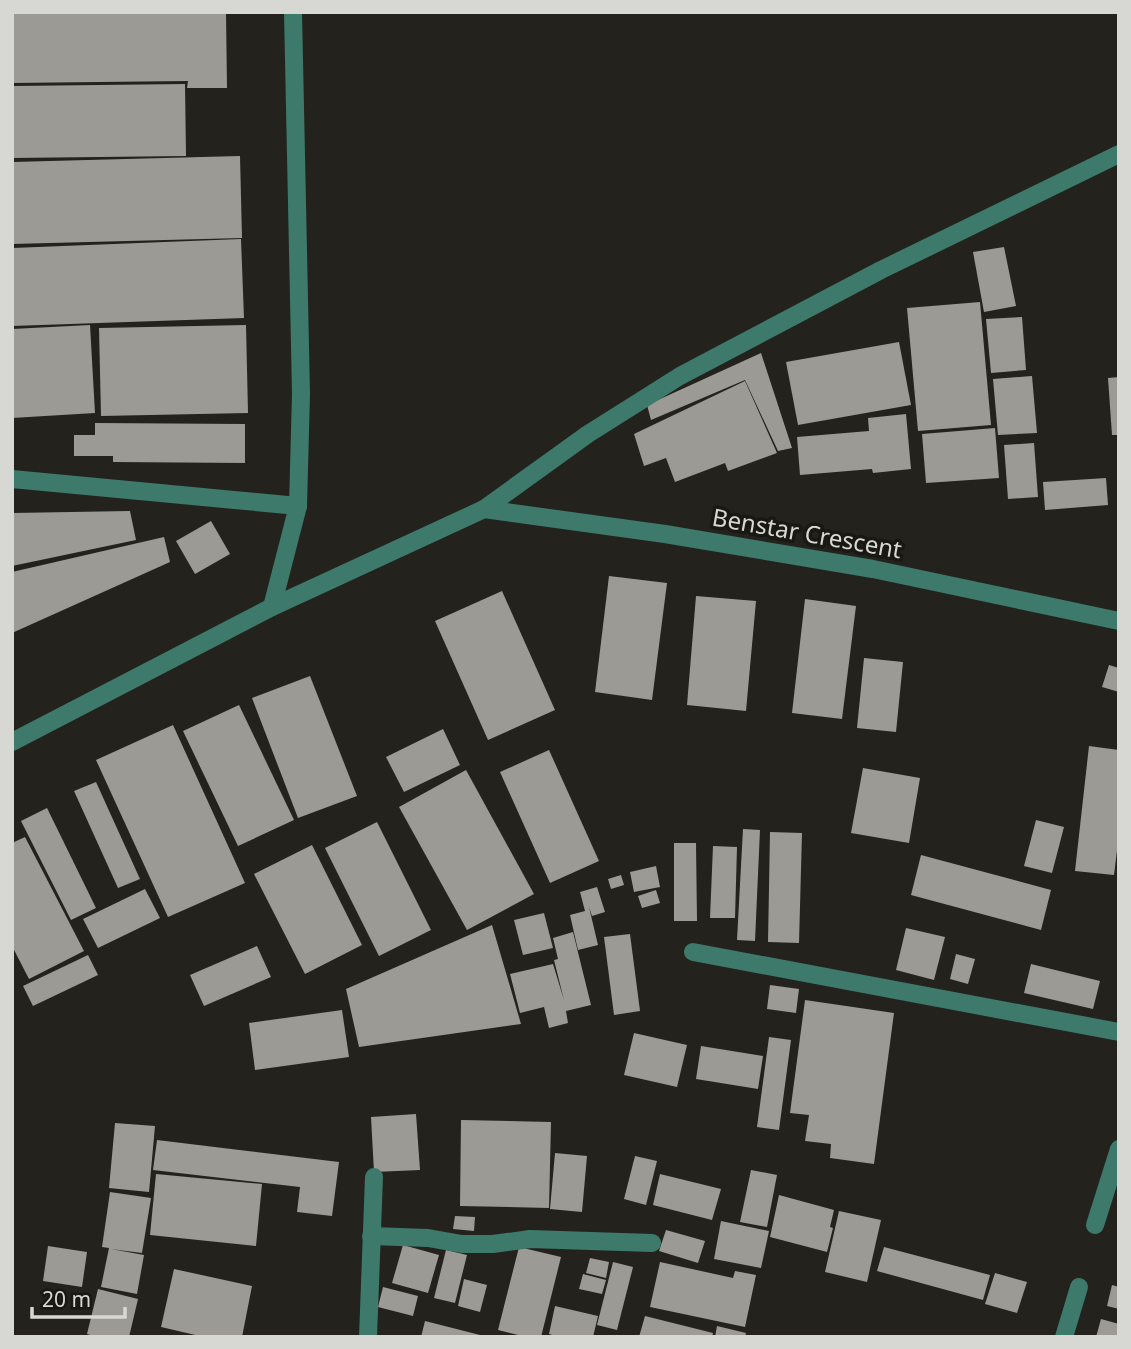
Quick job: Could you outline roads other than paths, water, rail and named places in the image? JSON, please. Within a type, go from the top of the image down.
[{"type":"street","points":[[272,607],[298,506],[301,394],[293,12]]},
{"type":"street","points":[[12,742],[272,607],[484,509],[588,434],[680,376],[881,270],[1119,154]]},
{"type":"street","points":[[12,479],[298,506]]},
{"type":"street","name":"Benstar Crescent","points":[[484,509],[665,534],[873,569],[1119,621]]},
{"type":"street","points":[[693,952],[1119,1032]]},
{"type":"street","points":[[1095,1225],[1119,1149]]},
{"type":"street","points":[[368,1337],[374,1177]]},
{"type":"street","points":[[371,1236],[428,1238],[462,1244],[493,1244],[530,1239],[652,1243]]},
{"type":"street","points":[[1064,1337],[1079,1287]]}]
